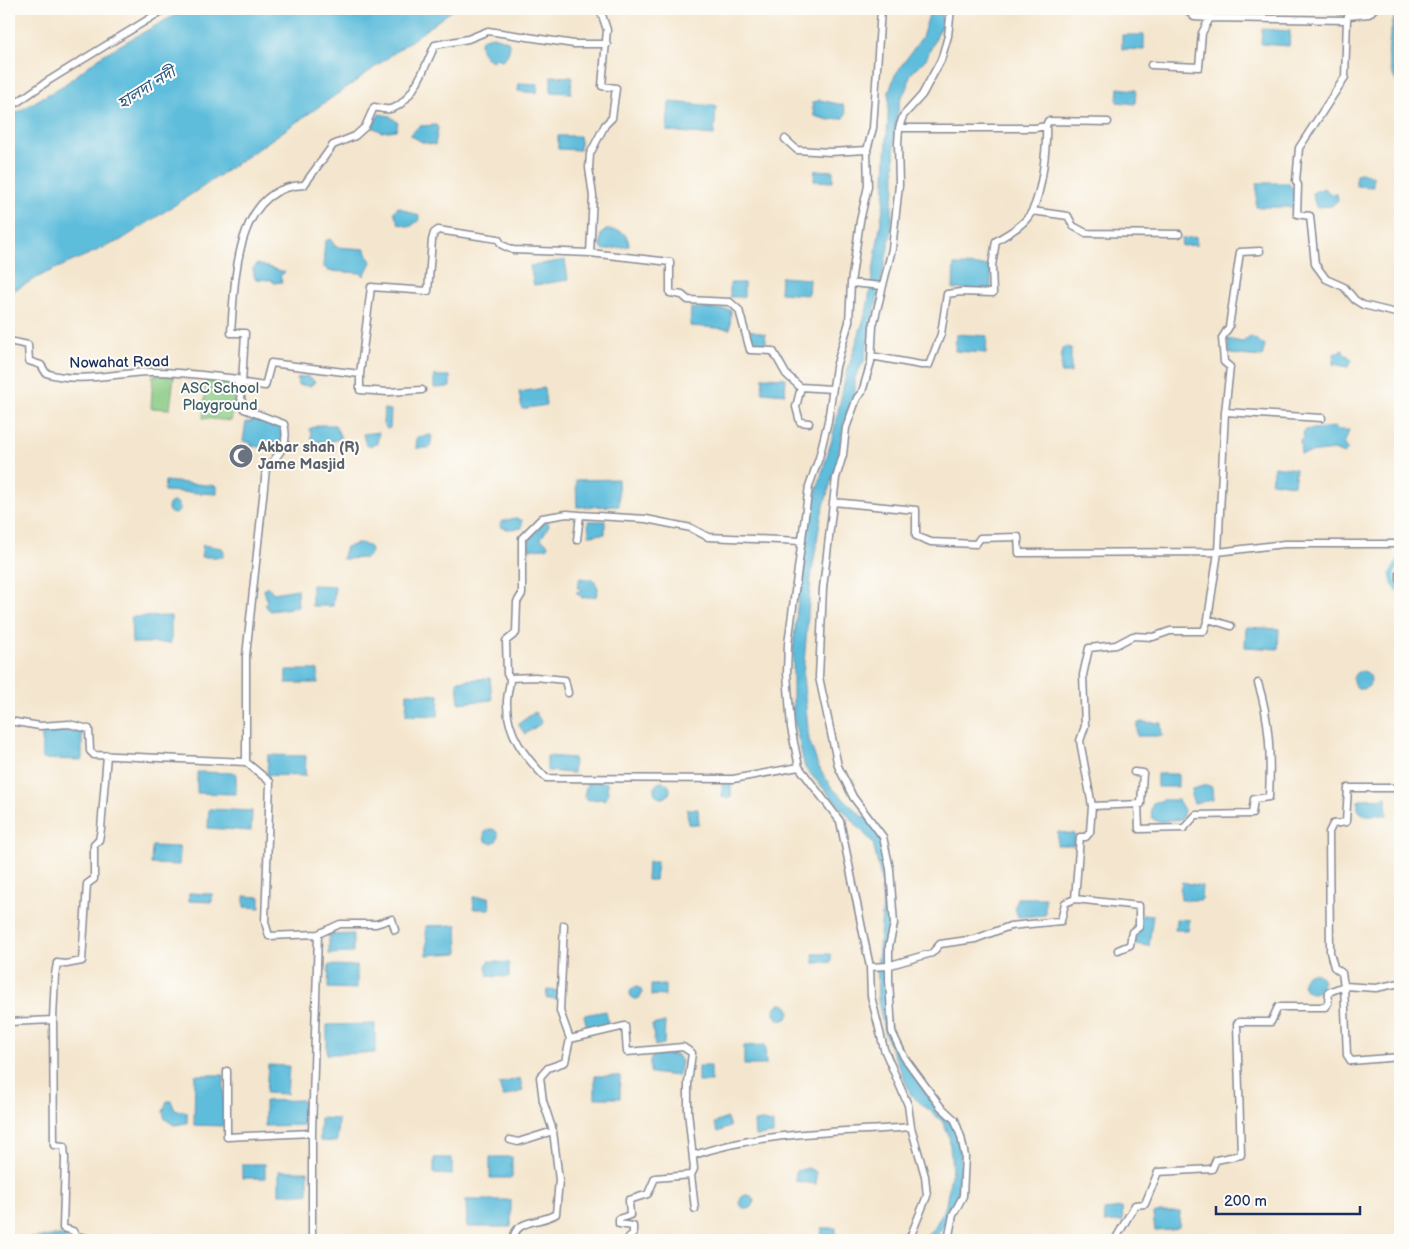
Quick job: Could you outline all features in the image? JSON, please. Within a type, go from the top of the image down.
[{"type":"street","points":[[9,108],[48,81],[165,9]]},
{"type":"street","points":[[590,253],[593,196],[589,168],[590,154],[605,125],[612,118],[616,88],[602,86],[607,30],[600,9]]},
{"type":"street","points":[[881,9],[873,128],[867,150],[868,186],[860,221],[851,283],[849,322],[836,367],[819,458],[809,486],[788,644],[787,673],[791,728],[799,767],[840,821],[873,967],[871,996],[884,1048],[908,1106],[911,1127],[925,1176],[927,1196],[909,1240]]},
{"type":"street","points":[[948,1240],[953,1215],[963,1196],[965,1156],[955,1120],[940,1106],[904,1057],[892,1032],[888,966],[889,946],[894,924],[890,869],[883,837],[853,797],[838,766],[819,677],[823,588],[836,478],[846,439],[846,428],[857,398],[862,392],[871,356],[873,326],[892,249],[899,185],[898,144],[900,128],[903,116],[922,95],[941,60],[948,36],[951,9]]},
{"type":"street","points":[[1190,9],[1194,17],[1347,20]]},
{"type":"street","points":[[1374,9],[1369,14],[1348,16],[1345,77],[1299,148],[1296,180],[1298,185],[1297,214],[1310,216],[1315,264],[1326,279],[1344,287],[1355,300],[1363,305],[1400,314]]},
{"type":"street","points":[[1150,65],[1199,66],[1202,33],[1210,18]]},
{"type":"street","points":[[246,762],[246,656],[266,469],[284,448],[287,434],[284,424],[244,409],[240,382],[245,334],[231,333],[236,274],[242,242],[249,223],[260,208],[283,188],[304,185],[333,145],[355,136],[365,127],[374,107],[389,109],[398,106],[418,83],[435,45],[468,39],[488,31],[574,44],[606,44]]},
{"type":"street","points":[[871,356],[929,365],[941,334],[948,294],[960,292],[993,293],[992,266],[996,241],[1023,223],[1032,211],[1047,143],[1046,126],[1048,121],[1108,122]]},
{"type":"street","points":[[900,128],[1036,128],[1046,126]]},
{"type":"street","points":[[785,139],[796,150],[830,152],[867,150]]},
{"type":"street","points":[[1032,211],[1068,216],[1073,226],[1086,232],[1179,234]]},
{"type":"street","points":[[422,390],[388,392],[360,390],[360,374],[372,287],[428,290],[432,240],[436,230],[498,239],[502,245],[513,250],[590,253],[670,262],[670,293],[682,295],[688,300],[730,302],[740,310],[750,350],[773,351],[786,374],[801,387],[832,390]]},
{"type":"street","points":[[1075,898],[1080,837],[1086,838],[1090,832],[1092,806],[1080,741],[1085,726],[1083,675],[1089,648],[1116,645],[1133,636],[1153,637],[1170,631],[1204,632],[1208,619],[1218,552],[1225,412],[1230,367],[1224,362],[1221,347],[1222,338],[1229,327],[1240,252],[1260,251]]},
{"type":"street","points":[[851,283],[882,286]]},
{"type":"street","name":"Nowahat Road","points":[[9,341],[28,345],[29,362],[41,365],[45,373],[51,375],[84,377],[151,371],[237,379],[240,382],[265,386],[271,363],[360,374]]},
{"type":"street","points":[[801,387],[801,394],[796,407],[800,422],[809,423]]},
{"type":"street","points":[[1225,412],[1322,418]]},
{"type":"street","points":[[833,502],[916,510],[916,536],[931,542],[976,544],[980,538],[1018,537],[1019,553],[1218,552],[1284,544],[1400,544]]},
{"type":"street","points":[[799,767],[733,779],[546,778],[530,762],[515,740],[506,702],[510,678],[507,674],[506,641],[516,632],[517,602],[522,594],[522,538],[542,518],[567,514],[646,519],[690,528],[708,537],[802,541]]},
{"type":"street","points":[[577,540],[580,515]]},
{"type":"street","points":[[1400,573],[1400,580]]},
{"type":"street","points":[[1208,619],[1231,626]]},
{"type":"street","points":[[510,678],[535,676],[565,680],[568,693]]},
{"type":"street","points":[[1138,804],[1139,829],[1184,828],[1196,815],[1252,814],[1254,799],[1269,797],[1271,766],[1268,724],[1258,683]]},
{"type":"street","points":[[9,721],[40,726],[69,724],[89,729],[90,751],[94,755],[246,762],[270,782],[265,922],[269,936],[318,934],[340,924],[376,924],[392,920],[395,930]]},
{"type":"street","points":[[86,1240],[86,1238],[76,1236],[74,1231],[63,1228],[65,1158],[64,1146],[54,1145],[53,1020],[55,975],[58,963],[66,964],[82,961],[87,884],[94,879],[94,845],[98,840],[101,829],[107,755]]},
{"type":"street","points":[[1092,806],[1141,804],[1143,773],[1134,772]]},
{"type":"street","points":[[1400,788],[1348,788],[1346,822],[1334,824],[1329,832],[1330,952],[1334,967],[1342,973],[1348,1058],[1351,1061],[1400,1058]]},
{"type":"street","points":[[873,967],[888,966],[932,953],[940,944],[975,939],[1010,926],[1061,920],[1066,903],[1075,898],[1139,906],[1139,927],[1132,932],[1130,945],[1118,950]]},
{"type":"street","points":[[513,1240],[517,1228],[522,1224],[544,1220],[556,1214],[559,1180],[553,1131],[542,1101],[540,1078],[548,1068],[565,1062],[570,1039],[560,1011],[564,925]]},
{"type":"street","points":[[312,1240],[312,1133],[318,934]]},
{"type":"street","points":[[1116,1240],[1135,1205],[1144,1204],[1158,1172],[1212,1169],[1216,1160],[1241,1155],[1237,1024],[1239,1022],[1271,1022],[1278,1007],[1325,1007],[1328,1003],[1329,992],[1344,986],[1376,988],[1400,983]]},
{"type":"street","points":[[9,1022],[53,1020]]},
{"type":"street","points":[[570,1039],[625,1026],[627,1052],[683,1047],[692,1053],[688,1083],[688,1111],[694,1155],[694,1169],[691,1175],[695,1209]]},
{"type":"street","points":[[227,1070],[227,1136],[312,1133]]},
{"type":"street","points":[[694,1155],[719,1146],[793,1134],[911,1127]]},
{"type":"street","points":[[510,1140],[518,1142],[553,1131]]},
{"type":"street","points":[[629,1240],[629,1237],[633,1234],[633,1226],[619,1224],[619,1219],[630,1215],[629,1200],[648,1194],[655,1178],[691,1175]]},
{"type":"green space","points":[[153,375],[174,376],[170,409],[151,408]]},
{"type":"green space","name":"ASC School Playground","points":[[206,379],[235,382],[234,408],[231,421],[203,418]]},
{"type":"water","name":"হালদা নদী","points":[[186,9],[454,9],[356,81],[204,186],[121,240],[46,273],[9,293],[9,117],[64,85],[104,54]]},
{"type":"water","points":[[923,9],[943,9],[941,27],[926,59],[910,75],[908,87],[900,99],[894,134],[895,190],[892,202],[892,229],[864,361],[855,377],[855,392],[844,422],[838,457],[821,516],[811,578],[803,675],[809,740],[819,768],[832,788],[862,816],[873,822],[884,851],[888,873],[890,919],[885,959],[886,1011],[892,1032],[912,1072],[926,1094],[953,1123],[961,1157],[959,1188],[955,1203],[949,1218],[934,1240],[921,1240],[935,1227],[946,1205],[952,1168],[949,1135],[942,1121],[911,1095],[885,1034],[878,999],[877,970],[883,903],[880,874],[873,843],[805,768],[793,716],[793,649],[809,517],[832,439],[846,375],[867,309],[884,202],[889,92],[895,75],[922,37],[929,15]]},
{"type":"water","points":[[1396,9],[1400,9],[1398,50],[1400,56],[1400,88],[1394,78],[1389,59],[1390,40]]},
{"type":"water","points":[[1262,29],[1290,31],[1289,46],[1261,44]]},
{"type":"water","points":[[1122,35],[1144,35],[1144,50],[1122,49]]},
{"type":"water","points":[[493,36],[508,41],[509,52],[502,60],[495,58],[493,61],[482,52],[480,42],[484,38]]},
{"type":"water","points":[[551,76],[572,77],[571,93],[551,92]]},
{"type":"water","points":[[519,83],[538,84],[537,93],[518,91]]},
{"type":"water","points":[[1118,88],[1136,90],[1135,104],[1117,102]]},
{"type":"water","points":[[820,100],[843,105],[846,113],[844,118],[829,120],[814,116],[812,103]]},
{"type":"water","points":[[669,102],[716,106],[714,135],[667,131]]},
{"type":"water","points":[[379,114],[390,116],[398,123],[396,130],[382,132],[374,128],[373,124]]},
{"type":"water","points":[[436,125],[438,128],[435,145],[422,142],[410,135],[419,126]]},
{"type":"water","points":[[558,136],[580,136],[580,150],[558,149]]},
{"type":"water","points":[[815,170],[833,171],[833,182],[814,181]]},
{"type":"water","points":[[1360,173],[1373,176],[1373,187],[1356,186],[1356,175]]},
{"type":"water","points":[[1257,183],[1288,183],[1294,190],[1293,207],[1256,207]]},
{"type":"water","points":[[1324,188],[1331,194],[1337,194],[1338,200],[1332,206],[1316,207],[1312,193]]},
{"type":"water","points":[[398,207],[419,216],[419,220],[410,227],[399,224],[394,212]]},
{"type":"water","points":[[606,230],[615,230],[625,234],[629,246],[604,250],[600,245],[601,234]]},
{"type":"water","points":[[1196,237],[1197,245],[1182,246],[1181,239]]},
{"type":"water","points":[[330,239],[336,247],[365,249],[371,262],[364,276],[362,273],[328,271],[323,266],[325,241]]},
{"type":"water","points":[[565,260],[568,280],[534,285],[530,266]]},
{"type":"water","points":[[257,264],[285,272],[280,276],[282,282],[274,283],[272,280],[255,279],[253,269]]},
{"type":"water","points":[[954,265],[991,266],[991,290],[953,289]]},
{"type":"water","points":[[781,277],[809,279],[808,295],[780,293]]},
{"type":"water","points":[[730,283],[744,283],[744,297],[730,297]]},
{"type":"water","points":[[691,308],[731,310],[730,329],[690,326]]},
{"type":"water","points":[[750,330],[765,334],[764,348],[750,344]]},
{"type":"water","points":[[956,334],[987,336],[986,353],[955,351]]},
{"type":"water","points":[[1251,337],[1265,345],[1262,357],[1230,354],[1227,339],[1242,342]]},
{"type":"water","points":[[1065,347],[1071,348],[1071,373],[1062,373],[1061,371],[1062,349]]},
{"type":"water","points":[[1342,350],[1352,360],[1348,367],[1333,364],[1334,354]]},
{"type":"water","points":[[307,376],[315,382],[310,386],[298,385],[297,378]]},
{"type":"water","points":[[434,376],[450,376],[450,387],[434,388]]},
{"type":"water","points":[[763,377],[786,378],[785,394],[762,392]]},
{"type":"water","points":[[544,388],[546,405],[522,409],[519,392]]},
{"type":"water","points":[[384,409],[391,410],[390,428],[387,429],[383,424]]},
{"type":"water","points":[[252,420],[282,425],[280,449],[251,446],[251,443],[243,441],[246,422],[252,422]]},
{"type":"water","points":[[320,425],[335,425],[341,438],[325,442],[314,440],[310,437],[312,435],[309,429]]},
{"type":"water","points":[[1335,427],[1339,430],[1349,430],[1344,445],[1348,450],[1344,454],[1334,450],[1301,454],[1300,440],[1303,440],[1304,430]]},
{"type":"water","points":[[379,432],[377,444],[366,446],[363,434]]},
{"type":"water","points":[[432,436],[430,448],[416,448],[417,437]]},
{"type":"water","points":[[1274,466],[1296,469],[1294,485],[1271,482]]},
{"type":"water","points":[[618,479],[619,506],[577,507],[576,480]]},
{"type":"water","points":[[165,481],[217,486],[217,494],[164,491]]},
{"type":"water","points":[[172,502],[176,502],[180,508],[176,514],[172,514],[168,510],[168,506]]},
{"type":"water","points":[[514,518],[522,520],[522,528],[507,529],[501,527],[501,522]]},
{"type":"water","points":[[546,520],[549,525],[541,539],[548,544],[547,548],[529,549],[529,540]]},
{"type":"water","points":[[588,521],[605,521],[605,534],[589,535]]},
{"type":"water","points":[[361,543],[370,547],[371,552],[367,558],[342,559],[346,547]]},
{"type":"water","points":[[203,545],[222,548],[224,551],[223,557],[201,557]]},
{"type":"water","points":[[580,578],[594,580],[598,588],[597,596],[582,598],[576,592],[582,591],[581,588],[577,588]]},
{"type":"water","points":[[312,585],[335,586],[333,606],[312,606]]},
{"type":"water","points":[[267,586],[274,593],[297,589],[298,607],[270,611],[265,605],[267,600],[264,590]]},
{"type":"water","points":[[171,616],[171,643],[132,643],[131,617]]},
{"type":"water","points":[[1246,627],[1279,629],[1278,649],[1245,647]]},
{"type":"water","points":[[286,670],[318,670],[318,683],[286,683]]},
{"type":"water","points":[[1358,671],[1366,671],[1371,676],[1369,687],[1358,689],[1353,684],[1353,676]]},
{"type":"water","points":[[490,678],[492,700],[459,703],[457,681]]},
{"type":"water","points":[[407,693],[439,695],[438,716],[406,715]]},
{"type":"water","points":[[535,712],[542,723],[525,734],[518,724]]},
{"type":"water","points":[[1141,722],[1161,723],[1162,736],[1137,736],[1137,724]]},
{"type":"water","points":[[42,731],[82,732],[82,760],[42,759]]},
{"type":"water","points":[[268,755],[306,756],[305,776],[267,775]]},
{"type":"water","points":[[547,756],[574,758],[573,773],[547,771]]},
{"type":"water","points":[[197,772],[236,773],[236,794],[197,793]]},
{"type":"water","points":[[1157,774],[1178,774],[1178,787],[1157,787]]},
{"type":"water","points":[[659,782],[665,782],[670,787],[668,796],[659,798],[654,793],[654,787]]},
{"type":"water","points":[[587,783],[607,783],[608,794],[606,799],[587,800],[584,796]]},
{"type":"water","points":[[722,783],[731,783],[731,798],[722,797]]},
{"type":"water","points":[[1207,785],[1212,787],[1213,800],[1194,803],[1191,795],[1192,789]]},
{"type":"water","points":[[1386,797],[1387,815],[1363,815],[1358,809],[1358,801]]},
{"type":"water","points":[[1163,800],[1178,800],[1184,810],[1182,819],[1158,822],[1152,818],[1151,809],[1153,803]]},
{"type":"water","points":[[209,809],[252,811],[251,831],[208,828]]},
{"type":"water","points":[[687,809],[698,809],[699,825],[688,824]]},
{"type":"water","points":[[491,829],[496,831],[498,836],[496,841],[491,843],[486,841],[484,836],[486,831]]},
{"type":"water","points":[[1058,832],[1075,834],[1074,845],[1057,845]]},
{"type":"water","points":[[152,846],[180,847],[179,865],[151,864]]},
{"type":"water","points":[[648,862],[657,862],[655,880],[647,880]]},
{"type":"water","points":[[1182,882],[1202,886],[1201,900],[1181,900],[1180,890]]},
{"type":"water","points":[[189,893],[212,894],[212,902],[189,901]]},
{"type":"water","points":[[244,896],[260,897],[260,908],[244,907]]},
{"type":"water","points":[[473,897],[489,897],[490,909],[474,909]]},
{"type":"water","points":[[1017,898],[1045,898],[1045,915],[1018,917],[1015,908]]},
{"type":"water","points":[[1142,914],[1153,915],[1149,946],[1134,944]]},
{"type":"water","points":[[1176,919],[1190,920],[1188,930],[1175,930]]},
{"type":"water","points":[[457,925],[458,953],[427,955],[426,926]]},
{"type":"water","points":[[353,934],[353,953],[329,954],[329,935]]},
{"type":"water","points":[[813,954],[831,954],[831,962],[814,963]]},
{"type":"water","points":[[489,961],[509,963],[509,977],[488,976],[486,966]]},
{"type":"water","points":[[329,965],[357,966],[357,989],[328,988]]},
{"type":"water","points":[[1313,973],[1320,976],[1323,983],[1320,990],[1313,993],[1306,990],[1303,983],[1306,976]]},
{"type":"water","points":[[651,985],[665,985],[665,996],[651,995]]},
{"type":"water","points":[[634,987],[638,987],[642,993],[638,999],[634,999],[630,995],[630,991]]},
{"type":"water","points":[[547,990],[558,991],[557,999],[546,998]]},
{"type":"water","points":[[782,1004],[788,1006],[790,1012],[788,1018],[782,1020],[776,1018],[774,1012],[776,1006]]},
{"type":"water","points":[[606,1011],[609,1028],[588,1032],[584,1015]]},
{"type":"water","points":[[665,1022],[664,1044],[655,1046],[652,1025]]},
{"type":"water","points":[[375,1024],[375,1053],[327,1054],[327,1025]]},
{"type":"water","points":[[765,1045],[766,1065],[744,1065],[744,1046]]},
{"type":"water","points":[[653,1055],[677,1055],[681,1062],[678,1076],[650,1073],[650,1061]]},
{"type":"water","points":[[268,1065],[289,1066],[287,1094],[266,1093]]},
{"type":"water","points":[[698,1066],[711,1066],[711,1082],[698,1082]]},
{"type":"water","points":[[195,1075],[224,1075],[223,1126],[194,1125]]},
{"type":"water","points":[[595,1076],[620,1076],[620,1098],[595,1098]]},
{"type":"water","points":[[520,1078],[523,1091],[503,1097],[499,1084]]},
{"type":"water","points":[[303,1100],[304,1125],[265,1126],[265,1101]]},
{"type":"water","points":[[167,1101],[171,1101],[175,1110],[187,1112],[187,1123],[174,1125],[165,1119],[163,1112]]},
{"type":"water","points":[[320,1118],[338,1119],[337,1142],[320,1141]]},
{"type":"water","points":[[727,1118],[730,1127],[718,1132],[714,1123]]},
{"type":"water","points":[[754,1122],[773,1123],[773,1134],[755,1136]]},
{"type":"water","points":[[490,1157],[512,1157],[512,1178],[490,1178]]},
{"type":"water","points":[[434,1158],[452,1158],[452,1175],[434,1174]]},
{"type":"water","points":[[242,1164],[265,1164],[265,1178],[242,1178]]},
{"type":"water","points":[[808,1168],[816,1172],[816,1184],[795,1181],[796,1171]]},
{"type":"water","points":[[279,1171],[308,1171],[308,1194],[279,1194]]},
{"type":"water","points":[[744,1195],[750,1195],[754,1202],[750,1209],[744,1209],[740,1205],[740,1199]]},
{"type":"water","points":[[466,1200],[511,1200],[511,1227],[467,1227]]},
{"type":"water","points":[[1122,1208],[1123,1221],[1105,1223],[1104,1210]]},
{"type":"water","points":[[1180,1212],[1179,1227],[1172,1230],[1155,1231],[1153,1214]]},
{"type":"water","points":[[822,1228],[836,1228],[835,1238],[833,1240],[821,1238]]},
{"type":"water","points":[[66,1235],[67,1240],[28,1240],[28,1238]]},
{"type":"waterway","points":[[1400,560],[1392,574],[1394,584],[1400,590]]},
{"type":"place","name":"Akbar shah (R) Jame Masjid","points":[[241,456]]}]
